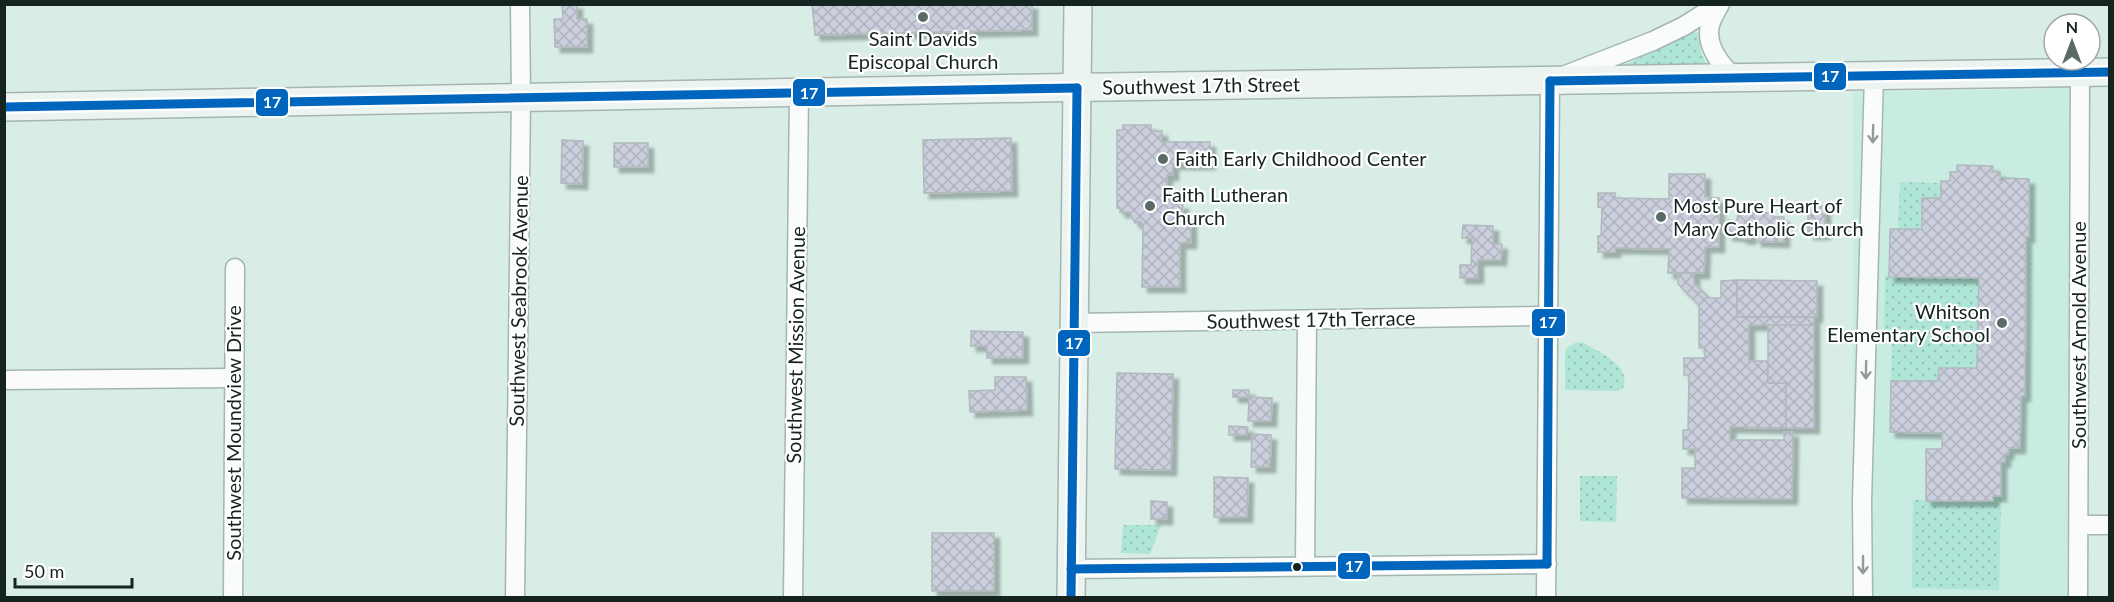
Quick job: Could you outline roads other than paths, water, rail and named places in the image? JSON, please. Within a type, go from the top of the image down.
[{"type":"main road","points":[[1071,597],[1078,4]]},
{"type":"main road","name":"Southwest 17th Street","points":[[4,107],[2080,72]]},
{"type":"street","name":"Southwest Seabrook Avenue","points":[[515,597],[520,4]]},
{"type":"street","points":[[1720,4],[1710,24],[1711,45],[1723,66],[1735,78]]},
{"type":"street","points":[[1546,597],[1550,81],[1653,41],[1684,26],[1720,4]]},
{"type":"street","name":"Southwest Arnold Avenue","points":[[2078,597],[2080,72]]},
{"type":"street","points":[[1863,597],[1862,501],[1874,75]]},
{"type":"street","name":"Southwest Mission Avenue","points":[[793,597],[799,93]]},
{"type":"street","name":"Southwest Moundview Drive","points":[[232,597],[235,268]]},
{"type":"street","name":"Southwest 17th Terrace","points":[[1074,323],[1548,316]]},
{"type":"street","points":[[1305,565],[1307,320]]},
{"type":"street","points":[[4,380],[234,378]]},
{"type":"street","points":[[2079,525],[2109,525]]},
{"type":"street","points":[[1071,569],[1547,564]]},
{"type":"place","name":"Saint Davids Episcopal Church","points":[[923,17]]},
{"type":"place","name":"Faith Early Childhood Center","points":[[1163,159]]},
{"type":"place","name":"Faith Lutheran Church","points":[[1150,206]]},
{"type":"place","name":"Most Pure Heart of Mary Catholic Church","points":[[1661,217]]},
{"type":"place","name":"Whitson Elementary School","points":[[2002,323]]}]
